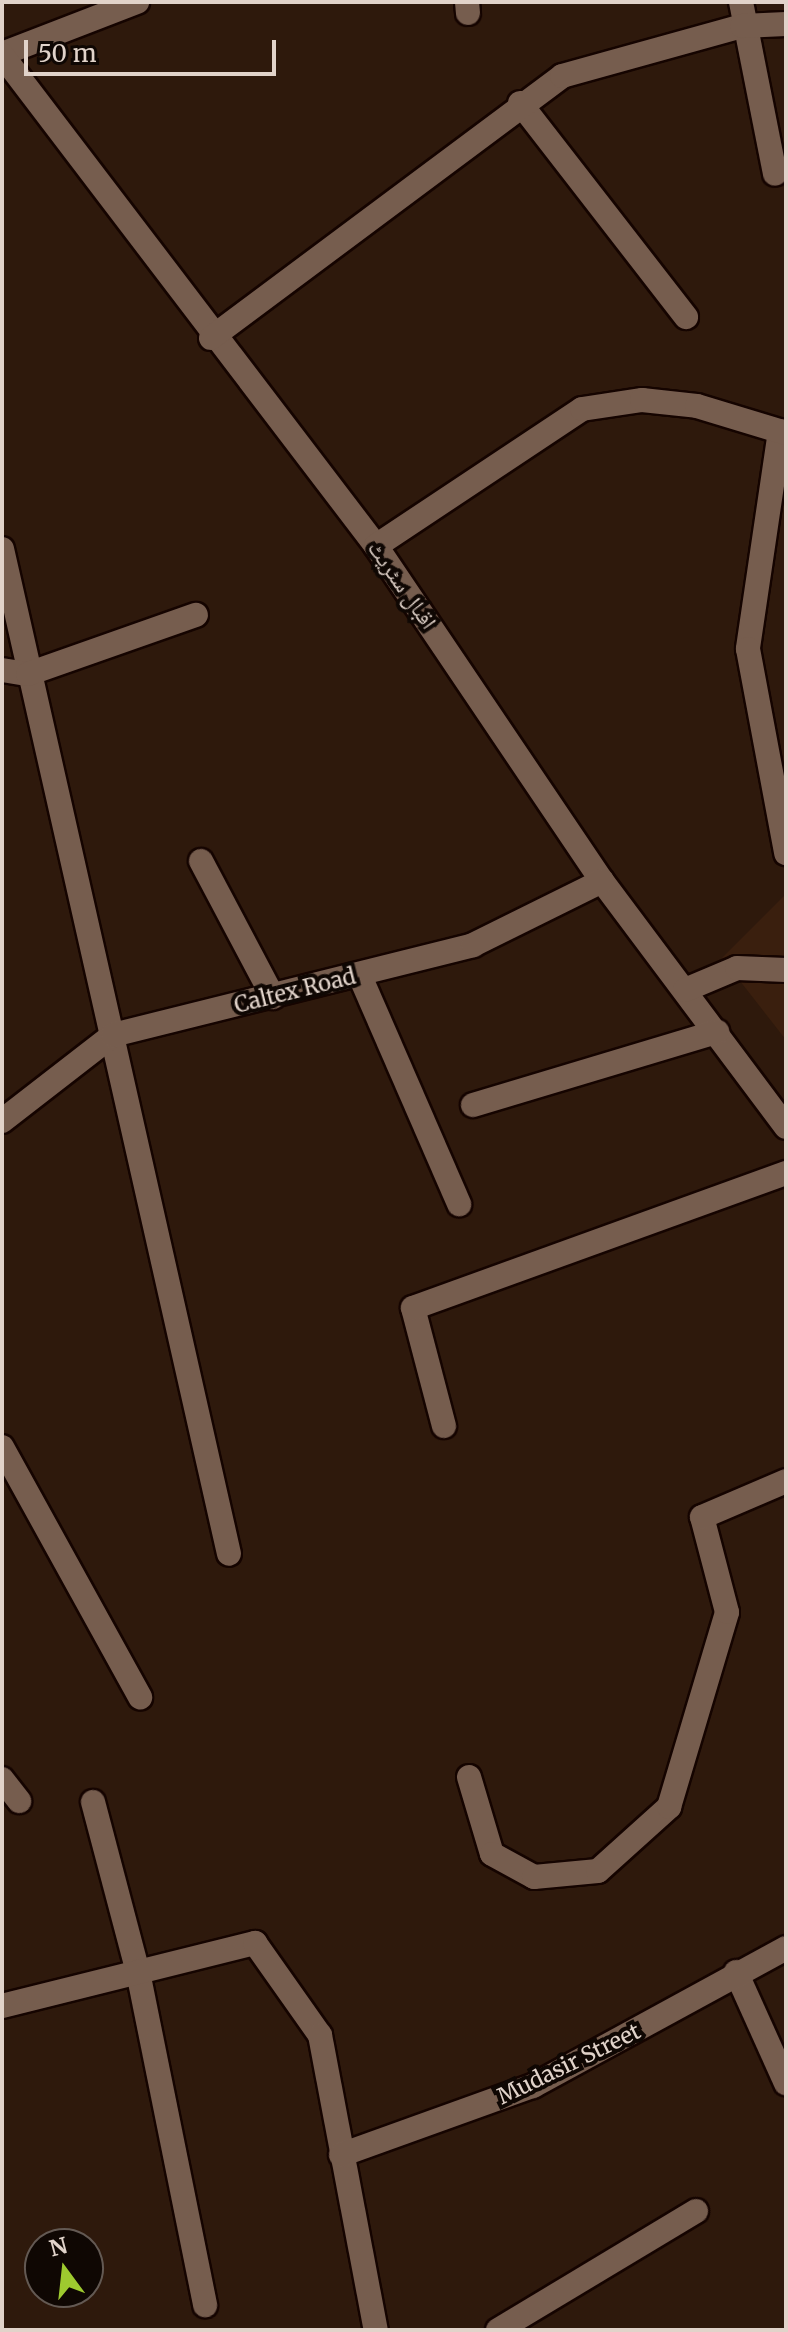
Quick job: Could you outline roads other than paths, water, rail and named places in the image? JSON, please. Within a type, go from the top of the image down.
[{"type":"street","points":[[2,55],[137,2]]},
{"type":"street","points":[[741,14],[775,174]]},
{"type":"street","points":[[211,338],[520,103],[562,76],[741,14],[786,24]]},
{"type":"street","name":"اقبال سٹریٹ","points":[[2,55],[211,338],[376,546],[602,881],[786,1127]]},
{"type":"street","points":[[520,103],[686,317]]},
{"type":"street","points":[[376,546],[582,409],[642,400],[697,406],[783,432],[748,640],[786,853]]},
{"type":"street","points":[[2,549],[229,1554]]},
{"type":"street","points":[[2,670],[28,674],[196,615]]},
{"type":"street","points":[[201,861],[273,997]]},
{"type":"street","name":"Caltex Road","points":[[2,1121],[113,1035],[360,976],[473,945],[602,881]]},
{"type":"street","points":[[685,990],[737,968],[786,970]]},
{"type":"street","points":[[360,976],[459,1204]]},
{"type":"street","points":[[473,1105],[717,1032]]},
{"type":"street","points":[[444,1426],[413,1308],[786,1173]]},
{"type":"street","points":[[2,1447],[10,1480],[140,1697]]},
{"type":"street","points":[[469,1777],[492,1854],[534,1877],[598,1871],[669,1807],[727,1612],[702,1517],[786,1481]]},
{"type":"street","points":[[2,1779],[19,1801]]},
{"type":"street","points":[[93,1802],[138,1972],[205,2305]]},
{"type":"street","points":[[2,2006],[255,1943],[320,2035],[376,2330]]},
{"type":"street","name":"Mudasir Street","points":[[341,2155],[533,2086],[736,1972],[786,1948]]},
{"type":"street","points":[[736,1972],[786,2083]]},
{"type":"street","points":[[498,2330],[696,2211]]}]
